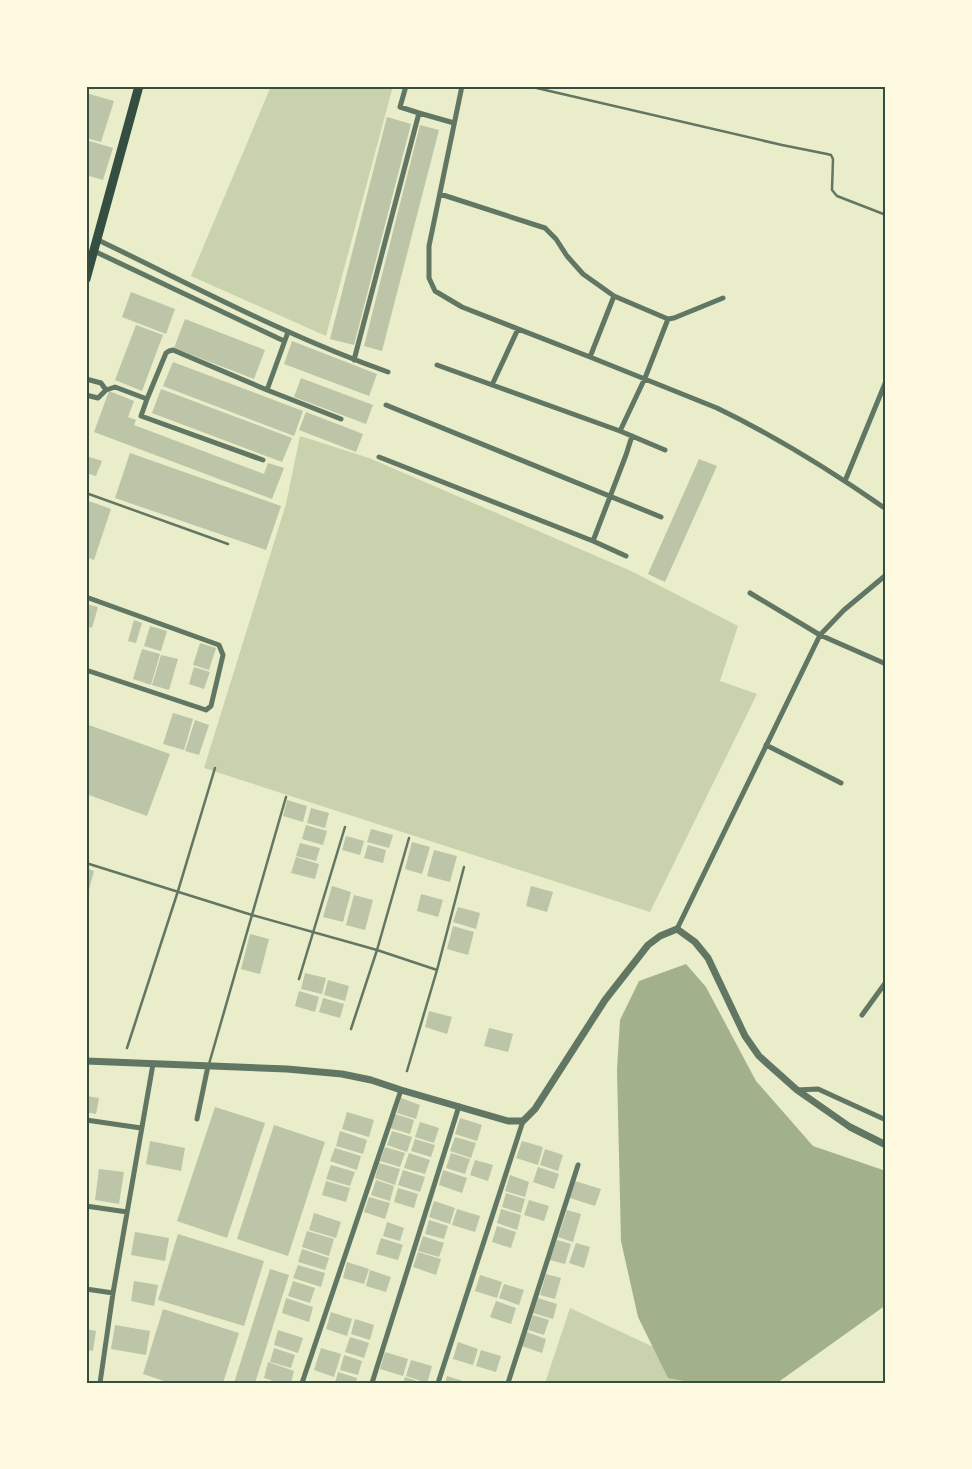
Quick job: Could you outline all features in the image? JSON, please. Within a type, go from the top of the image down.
[{"type":"main road","points":[[86,279],[91,253],[98,240],[139,86]]},
{"type":"street","points":[[406,86],[400,107],[454,123]]},
{"type":"street","points":[[462,86],[429,246],[429,278],[435,291],[462,307],[718,408],[845,481],[886,509]]},
{"type":"street","points":[[354,360],[419,113]]},
{"type":"street","points":[[440,194],[545,228],[583,274],[614,296],[668,319],[723,298]]},
{"type":"street","points":[[98,240],[288,332],[388,372]]},
{"type":"street","points":[[91,253],[284,341]]},
{"type":"street","points":[[590,357],[614,296]]},
{"type":"street","points":[[620,431],[645,378],[668,319]]},
{"type":"street","points":[[492,385],[518,329]]},
{"type":"street","points":[[267,390],[288,332]]},
{"type":"street","points":[[263,460],[141,416],[166,353],[173,350],[341,419]]},
{"type":"street","points":[[437,365],[620,431],[666,450]]},
{"type":"street","points":[[86,379],[101,384],[106,390]]},
{"type":"street","points":[[845,481],[886,381]]},
{"type":"street","points":[[86,395],[98,398],[106,390],[115,386],[148,400]]},
{"type":"street","points":[[386,405],[661,517]]},
{"type":"street","points":[[592,541],[632,436]]},
{"type":"street","points":[[379,457],[626,556]]},
{"type":"street","points":[[438,1383],[523,1121],[535,1110],[606,1000],[648,945],[660,936],[677,929],[820,635],[844,610],[886,575]]},
{"type":"street","points":[[750,593],[820,635],[886,664]]},
{"type":"street","points":[[86,597],[219,645],[223,656],[211,706],[206,710],[86,670]]},
{"type":"street","points":[[766,745],[841,783]]},
{"type":"street","points":[[677,929],[695,942],[708,958],[745,1036],[758,1056],[796,1090],[850,1127],[886,1145]]},
{"type":"street","points":[[862,1015],[886,982]]},
{"type":"street","points":[[86,1061],[287,1069],[342,1074],[371,1080],[508,1121],[523,1121]]},
{"type":"street","points":[[100,1383],[113,1294],[153,1064]]},
{"type":"street","points":[[197,1119],[208,1066]]},
{"type":"street","points":[[796,1090],[818,1089],[886,1120]]},
{"type":"street","points":[[302,1383],[401,1090]]},
{"type":"street","points":[[372,1383],[459,1106]]},
{"type":"street","points":[[86,1120],[141,1128]]},
{"type":"street","points":[[508,1383],[578,1165]]},
{"type":"street","points":[[86,1206],[127,1212]]},
{"type":"street","points":[[86,1289],[113,1294]]},
{"type":"lane","points":[[528,86],[827,154],[833,159],[832,190],[834,194],[886,215]]},
{"type":"lane","points":[[86,494],[228,544]]},
{"type":"lane","points":[[127,1048],[178,891],[214,768]]},
{"type":"lane","points":[[208,1066],[286,797]]},
{"type":"lane","points":[[299,979],[345,827]]},
{"type":"lane","points":[[351,1029],[377,950],[409,838]]},
{"type":"lane","points":[[86,863],[252,915],[377,950],[437,970]]},
{"type":"lane","points":[[407,1071],[437,970],[464,868]]},
{"type":"shaded area","points":[[271,86],[393,86],[326,336],[191,276]]},
{"type":"shaded area","points":[[300,436],[369,458],[631,571],[738,626],[720,681],[757,694],[650,912],[204,768],[286,504]]},
{"type":"shaded area","points":[[686,964],[706,987],[756,1081],[813,1146],[886,1171],[886,1305],[777,1383],[695,1383],[668,1378],[638,1317],[621,1241],[617,1070],[620,1020],[639,981]]},
{"type":"shaded area","points":[[570,1308],[696,1367],[749,1383],[545,1383]]},
{"type":"building","points":[[86,93],[114,101],[101,142],[86,138]]},
{"type":"building","points":[[387,117],[411,124],[354,345],[330,339]]},
{"type":"building","points":[[420,125],[439,130],[382,351],[364,346]]},
{"type":"building","points":[[86,140],[113,148],[103,180],[86,175]]},
{"type":"building","points":[[131,292],[175,309],[166,334],[122,317]]},
{"type":"building","points":[[185,319],[265,350],[254,379],[174,348]]},
{"type":"building","points":[[136,325],[163,335],[142,391],[115,380]]},
{"type":"building","points":[[292,341],[377,374],[369,396],[284,364]]},
{"type":"building","points":[[173,362],[303,411],[294,436],[163,386]]},
{"type":"building","points":[[301,378],[373,405],[366,424],[294,397]]},
{"type":"building","points":[[161,389],[292,438],[282,462],[152,413]]},
{"type":"building","points":[[109,391],[134,401],[128,417],[136,420],[134,425],[264,474],[268,463],[284,468],[272,499],[94,432]]},
{"type":"building","points":[[306,412],[363,434],[356,452],[299,430]]},
{"type":"building","points":[[130,453],[281,506],[266,550],[115,498]]},
{"type":"building","points":[[86,456],[102,461],[96,476],[86,473]]},
{"type":"building","points":[[699,459],[717,466],[665,582],[648,574]]},
{"type":"building","points":[[86,500],[111,509],[94,560],[86,557]]},
{"type":"building","points":[[86,604],[98,607],[92,628],[86,626]]},
{"type":"building","points":[[134,620],[142,623],[136,643],[128,641]]},
{"type":"building","points":[[150,626],[167,631],[161,651],[144,646]]},
{"type":"building","points":[[200,643],[216,648],[209,670],[193,665]]},
{"type":"building","points":[[142,649],[160,654],[151,685],[133,679]]},
{"type":"building","points":[[161,655],[178,659],[169,690],[152,685]]},
{"type":"building","points":[[194,667],[210,672],[204,689],[189,684]]},
{"type":"building","points":[[173,713],[193,719],[184,750],[163,744]]},
{"type":"building","points":[[195,720],[209,725],[199,755],[185,751]]},
{"type":"building","points":[[86,724],[170,754],[147,816],[86,794]]},
{"type":"building","points":[[287,800],[307,806],[303,822],[283,816]]},
{"type":"building","points":[[311,808],[329,813],[325,828],[307,823]]},
{"type":"building","points":[[306,825],[327,831],[323,845],[302,839]]},
{"type":"building","points":[[371,829],[393,835],[389,848],[367,842]]},
{"type":"building","points":[[346,836],[364,841],[360,855],[342,850]]},
{"type":"building","points":[[412,842],[430,847],[422,874],[405,869]]},
{"type":"building","points":[[300,843],[320,848],[316,861],[296,856]]},
{"type":"building","points":[[368,845],[386,850],[383,863],[364,858]]},
{"type":"building","points":[[434,850],[457,856],[450,882],[427,876]]},
{"type":"building","points":[[296,857],[319,864],[315,879],[291,873]]},
{"type":"building","points":[[86,868],[94,871],[87,897],[86,897]]},
{"type":"building","points":[[332,886],[351,892],[343,922],[323,917]]},
{"type":"building","points":[[531,886],[553,892],[547,912],[526,906]]},
{"type":"building","points":[[421,894],[443,900],[438,917],[417,911]]},
{"type":"building","points":[[354,895],[373,900],[365,930],[346,925]]},
{"type":"building","points":[[458,907],[480,913],[476,929],[453,922]]},
{"type":"building","points":[[453,926],[474,932],[468,955],[447,949]]},
{"type":"building","points":[[250,934],[269,939],[260,974],[241,969]]},
{"type":"building","points":[[305,973],[326,978],[322,994],[301,989]]},
{"type":"building","points":[[328,980],[349,986],[345,1001],[324,995]]},
{"type":"building","points":[[299,991],[319,997],[315,1012],[295,1006]]},
{"type":"building","points":[[323,998],[344,1004],[340,1018],[319,1012]]},
{"type":"building","points":[[429,1011],[452,1017],[447,1034],[425,1027]]},
{"type":"building","points":[[489,1028],[513,1034],[508,1052],[484,1046]]},
{"type":"building","points":[[86,1096],[99,1098],[96,1114],[86,1112]]},
{"type":"building","points":[[401,1098],[420,1105],[416,1119],[397,1113]]},
{"type":"building","points":[[215,1107],[265,1123],[227,1238],[177,1221]]},
{"type":"building","points":[[347,1112],[374,1120],[369,1137],[342,1129]]},
{"type":"building","points":[[395,1114],[414,1120],[410,1134],[390,1128]]},
{"type":"building","points":[[460,1118],[482,1125],[477,1141],[455,1134]]},
{"type":"building","points":[[420,1122],[439,1128],[434,1143],[415,1137]]},
{"type":"building","points":[[274,1125],[325,1142],[288,1256],[237,1239]]},
{"type":"building","points":[[340,1131],[367,1140],[363,1154],[336,1146]]},
{"type":"building","points":[[392,1131],[412,1137],[407,1152],[387,1145]]},
{"type":"building","points":[[455,1137],[476,1143],[471,1158],[450,1151]]},
{"type":"building","points":[[415,1139],[435,1145],[431,1157],[411,1151]]},
{"type":"building","points":[[150,1141],[185,1148],[181,1171],[146,1164]]},
{"type":"building","points":[[522,1141],[543,1147],[538,1165],[516,1158]]},
{"type":"building","points":[[385,1147],[405,1153],[400,1167],[380,1161]]},
{"type":"building","points":[[335,1148],[361,1156],[357,1170],[330,1161]]},
{"type":"building","points":[[545,1149],[563,1155],[558,1171],[540,1165]]},
{"type":"building","points":[[409,1153],[430,1160],[425,1174],[404,1168]]},
{"type":"building","points":[[451,1153],[470,1159],[465,1174],[446,1168]]},
{"type":"building","points":[[475,1160],[493,1165],[488,1181],[470,1175]]},
{"type":"building","points":[[379,1163],[400,1169],[395,1185],[375,1178]]},
{"type":"building","points":[[331,1165],[355,1172],[350,1186],[326,1179]]},
{"type":"building","points":[[538,1167],[559,1174],[554,1189],[533,1182]]},
{"type":"building","points":[[99,1169],[124,1172],[119,1204],[95,1200]]},
{"type":"building","points":[[403,1170],[425,1177],[420,1192],[398,1185]]},
{"type":"building","points":[[443,1170],[467,1178],[462,1193],[439,1185]]},
{"type":"building","points":[[510,1175],[529,1182],[525,1197],[505,1191]]},
{"type":"building","points":[[376,1180],[394,1186],[390,1201],[371,1195]]},
{"type":"building","points":[[326,1181],[350,1188],[346,1202],[322,1195]]},
{"type":"building","points":[[575,1181],[601,1189],[595,1206],[570,1198]]},
{"type":"building","points":[[398,1188],[418,1194],[414,1208],[394,1202]]},
{"type":"building","points":[[506,1193],[525,1199],[521,1213],[502,1207]]},
{"type":"building","points":[[369,1197],[390,1203],[385,1219],[364,1212]]},
{"type":"building","points":[[529,1200],[549,1206],[544,1221],[524,1215]]},
{"type":"building","points":[[434,1201],[455,1208],[450,1224],[429,1217]]},
{"type":"building","points":[[457,1209],[480,1216],[475,1232],[452,1225]]},
{"type":"building","points":[[501,1209],[521,1215],[517,1230],[497,1223]]},
{"type":"building","points":[[567,1210],[581,1214],[573,1242],[558,1237]]},
{"type":"building","points":[[314,1213],[341,1222],[336,1238],[309,1230]]},
{"type":"building","points":[[429,1220],[448,1226],[444,1239],[425,1234]]},
{"type":"building","points":[[387,1222],[404,1228],[400,1241],[383,1236]]},
{"type":"building","points":[[497,1226],[516,1232],[511,1248],[492,1242]]},
{"type":"building","points":[[307,1231],[334,1239],[329,1256],[302,1247]]},
{"type":"building","points":[[135,1232],[169,1238],[165,1261],[131,1255]]},
{"type":"building","points":[[178,1234],[264,1261],[244,1326],[158,1300]]},
{"type":"building","points":[[423,1236],[444,1243],[439,1257],[418,1251]]},
{"type":"building","points":[[381,1238],[403,1245],[398,1260],[376,1254]]},
{"type":"building","points":[[557,1240],[571,1244],[565,1264],[550,1260]]},
{"type":"building","points":[[576,1243],[590,1247],[584,1268],[569,1263]]},
{"type":"building","points":[[302,1249],[329,1258],[325,1270],[298,1262]]},
{"type":"building","points":[[418,1252],[441,1259],[436,1275],[413,1267]]},
{"type":"building","points":[[347,1262],[369,1269],[364,1284],[343,1278]]},
{"type":"building","points":[[298,1265],[325,1273],[321,1287],[293,1278]]},
{"type":"building","points":[[270,1269],[289,1275],[255,1383],[234,1383]]},
{"type":"building","points":[[370,1270],[391,1277],[386,1292],[366,1286]]},
{"type":"building","points":[[546,1274],[561,1278],[555,1299],[540,1295]]},
{"type":"building","points":[[480,1275],[502,1282],[497,1298],[475,1291]]},
{"type":"building","points":[[134,1281],[158,1285],[154,1306],[131,1301]]},
{"type":"building","points":[[293,1281],[315,1288],[310,1303],[288,1296]]},
{"type":"building","points":[[504,1284],[524,1290],[519,1305],[499,1298]]},
{"type":"building","points":[[286,1298],[313,1307],[309,1322],[282,1313]]},
{"type":"building","points":[[538,1298],[557,1304],[553,1319],[533,1313]]},
{"type":"building","points":[[496,1301],[516,1308],[511,1324],[490,1317]]},
{"type":"building","points":[[163,1309],[239,1333],[223,1383],[170,1383],[143,1374]]},
{"type":"building","points":[[331,1312],[352,1319],[347,1336],[326,1329]]},
{"type":"building","points":[[533,1315],[549,1320],[544,1335],[528,1330]]},
{"type":"building","points":[[355,1319],[374,1325],[370,1340],[351,1334]]},
{"type":"building","points":[[115,1325],[150,1331],[146,1355],[111,1349]]},
{"type":"building","points":[[86,1329],[96,1331],[93,1351],[86,1350]]},
{"type":"building","points":[[278,1330],[303,1338],[298,1353],[274,1345]]},
{"type":"building","points":[[527,1332],[546,1339],[542,1353],[522,1346]]},
{"type":"building","points":[[350,1337],[369,1343],[364,1358],[345,1352]]},
{"type":"building","points":[[458,1342],[478,1349],[473,1365],[453,1359]]},
{"type":"building","points":[[274,1348],[295,1355],[291,1368],[270,1362]]},
{"type":"building","points":[[321,1348],[341,1354],[334,1377],[314,1370]]},
{"type":"building","points":[[481,1350],[501,1356],[496,1372],[476,1366]]},
{"type":"building","points":[[385,1352],[408,1359],[403,1376],[380,1369]]},
{"type":"building","points":[[344,1355],[362,1361],[358,1375],[340,1370]]},
{"type":"building","points":[[411,1360],[432,1366],[427,1383],[406,1376]]},
{"type":"building","points":[[268,1362],[294,1371],[291,1383],[279,1383],[264,1378]]},
{"type":"building","points":[[338,1372],[357,1378],[356,1383],[335,1383]]},
{"type":"building","points":[[447,1376],[466,1382],[466,1383],[445,1383]]},
{"type":"building","points":[[405,1377],[420,1382],[420,1383],[403,1383]]}]
